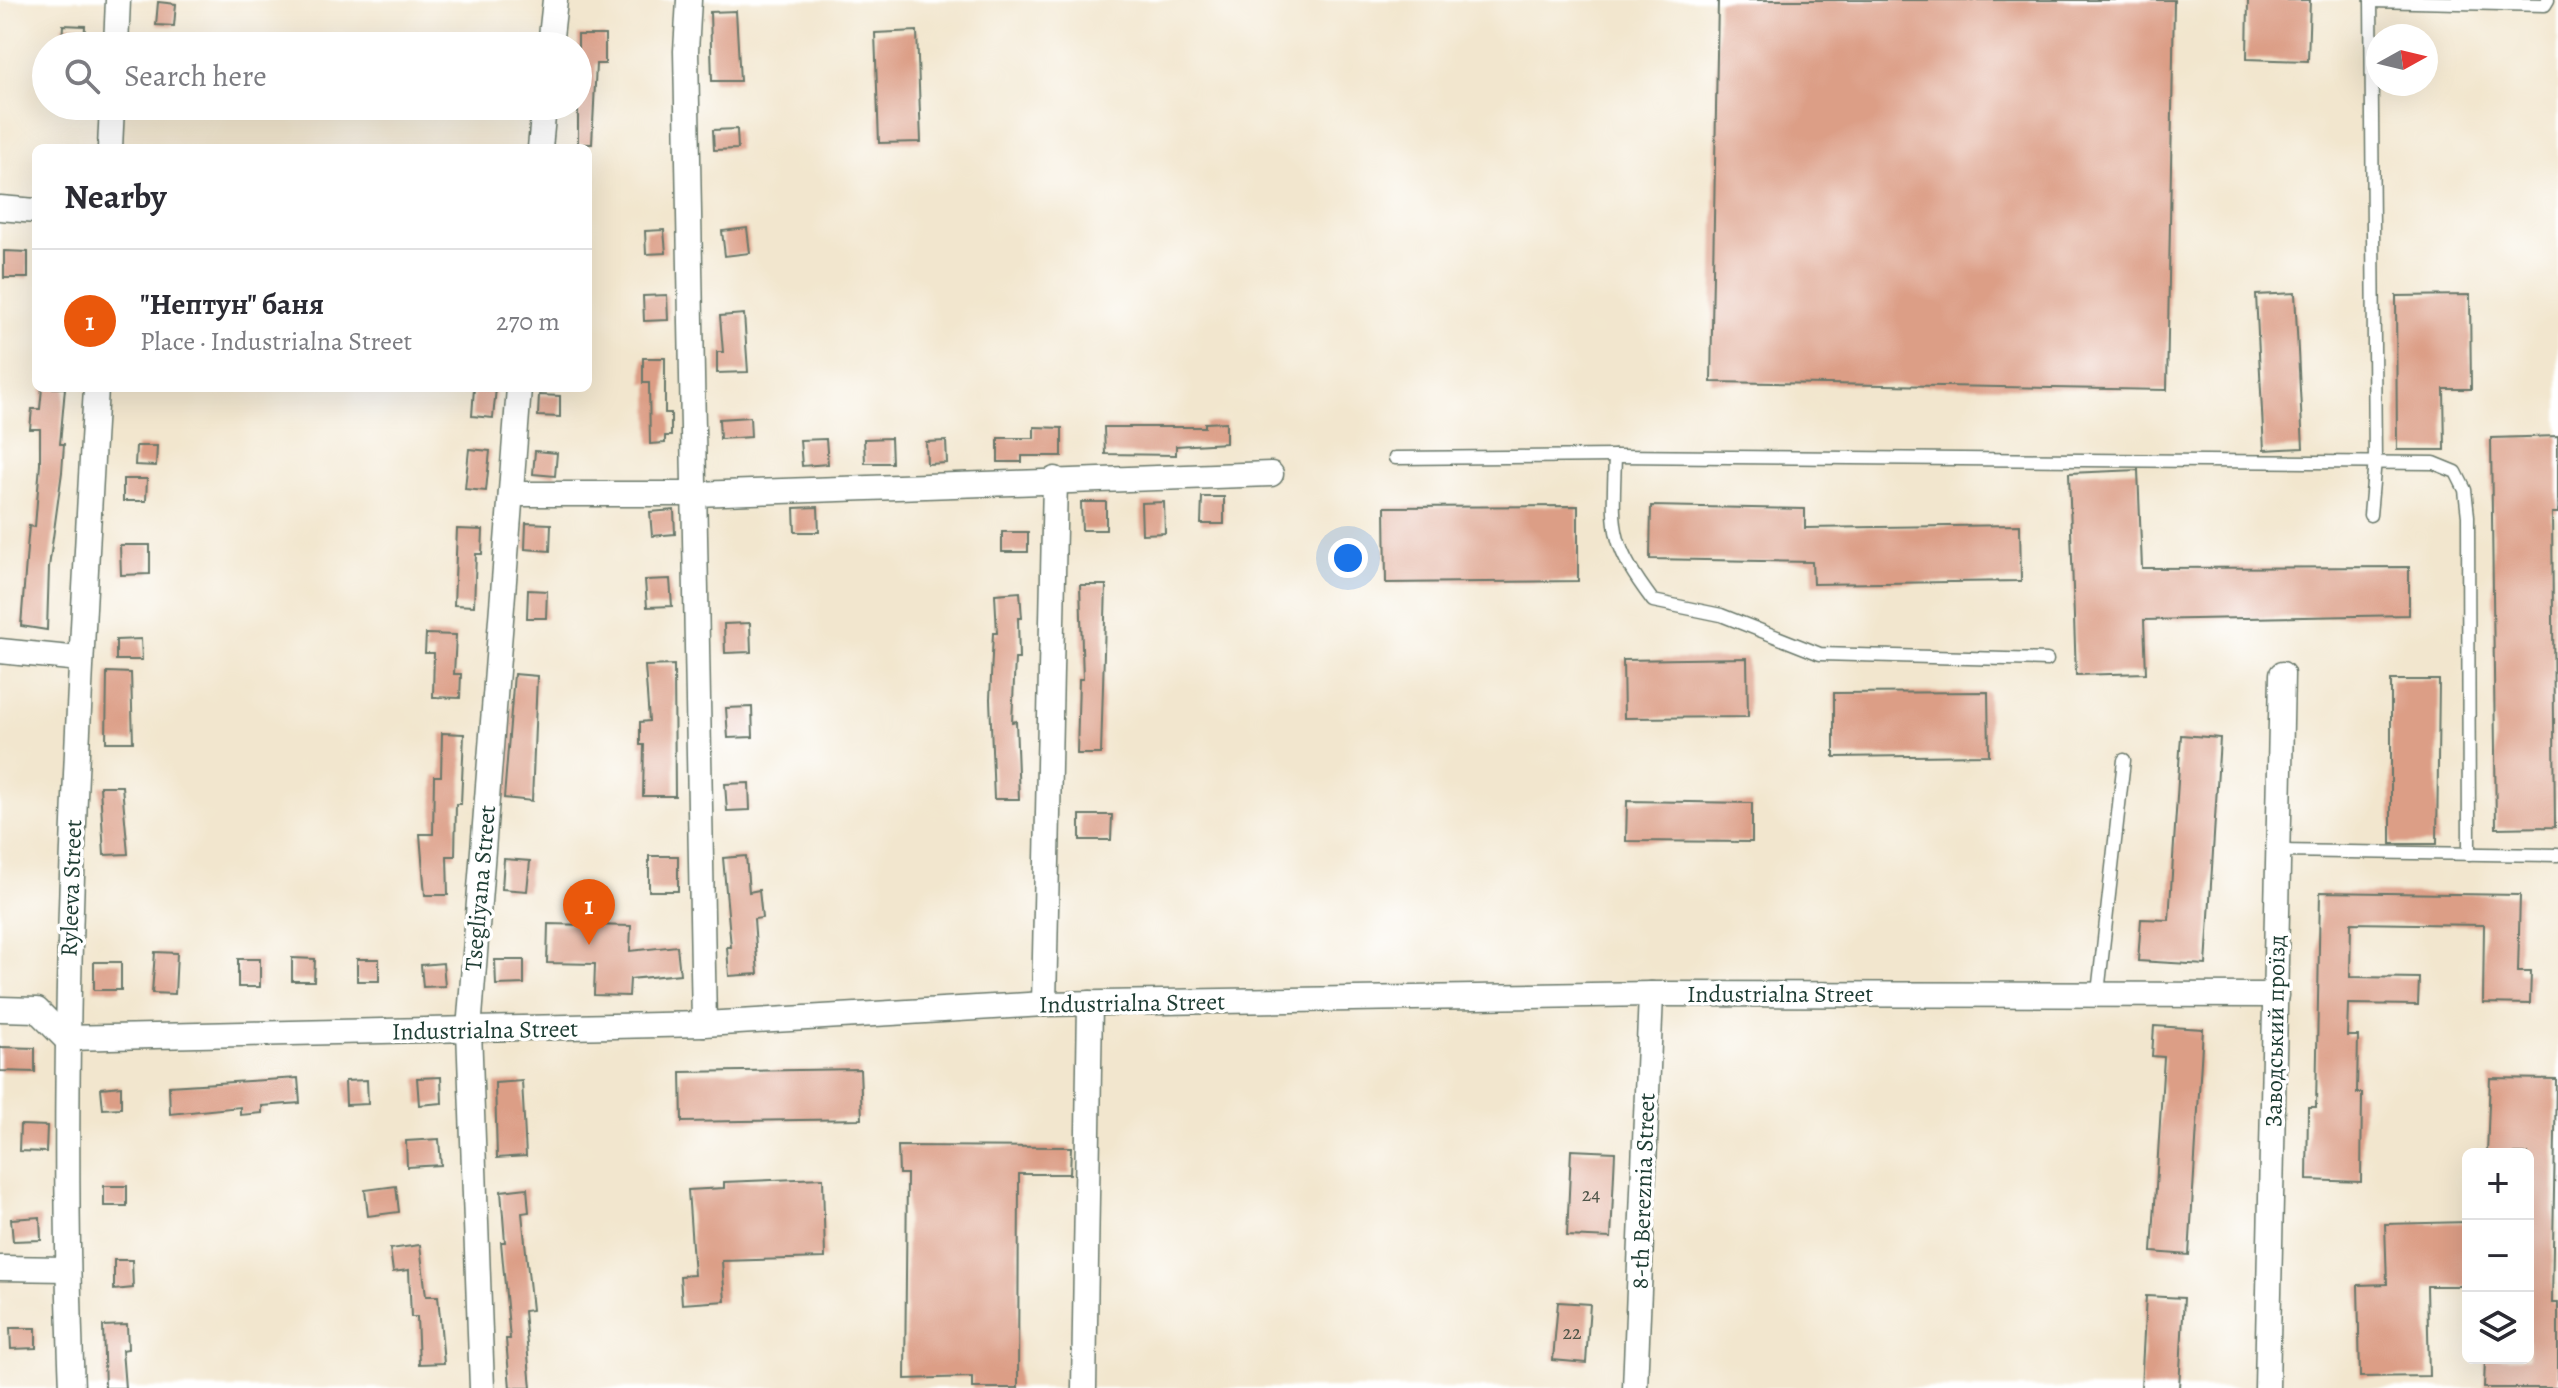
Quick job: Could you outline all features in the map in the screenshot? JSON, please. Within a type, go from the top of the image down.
[{"type":"street","points":[[117,32],[118,0]]},
{"type":"street","points":[[552,32],[555,0]]},
{"type":"street","points":[[689,0],[686,51],[704,1024]]},
{"type":"street","points":[[110,144],[111,120]]},
{"type":"street","points":[[540,144],[543,120]]},
{"type":"street","points":[[0,208],[32,211]]},
{"type":"street","name":"Ryleeva Street","points":[[72,1388],[67,1269],[65,1038],[80,659],[96,392]]},
{"type":"street","name":"Tsegliyana Street","points":[[482,1388],[469,1030],[519,392]]},
{"type":"street","points":[[511,494],[695,494],[1055,479],[1271,474]]},
{"type":"street","points":[[1044,1004],[1055,479]]},
{"type":"street","points":[[0,651],[80,659]]},
{"type":"street","name":"Заводський проїзд","points":[[2267,1388],[2282,674]]},
{"type":"street","name":"Industrialna Street","points":[[65,1038],[704,1024],[1090,1003],[1651,994],[2276,995]]},
{"type":"street","name":"8-th Bereznia Street","points":[[1635,1388],[1651,994]]},
{"type":"street","points":[[1084,1388],[1090,1003]]},
{"type":"street","points":[[0,1009],[37,1010],[65,1038]]},
{"type":"street","points":[[0,1268],[67,1269]]},
{"type":"lane","points":[[2370,515],[2375,460],[2371,0],[2545,5],[2548,0]]},
{"type":"lane","points":[[1615,456],[1613,527],[1625,562],[1653,601],[1721,615],[1820,654],[2047,660]]},
{"type":"lane","points":[[1395,458],[1615,456],[2375,460],[2434,463],[2456,472],[2465,490],[2469,854]]},
{"type":"lane","points":[[2098,993],[2124,760]]},
{"type":"lane","points":[[2279,851],[2558,855]]},
{"type":"building","points":[[1718,0],[2174,0],[2167,390],[1711,382]]},
{"type":"building","points":[[2248,0],[2310,0],[2308,61],[2247,59]]},
{"type":"building","points":[[158,2],[176,4],[174,26],[156,25]]},
{"type":"building","points":[[736,11],[740,81],[712,81],[710,12]]},
{"type":"building","points":[[63,25],[85,26],[85,32],[63,32]]},
{"type":"building","points":[[917,31],[921,142],[879,143],[875,33]]},
{"type":"building","points":[[592,35],[605,35],[605,64],[596,64],[592,144],[578,144],[578,120],[592,120]]},
{"type":"building","points":[[737,129],[738,149],[714,150],[713,130]]},
{"type":"building","points":[[747,228],[750,253],[725,256],[722,231]]},
{"type":"building","points":[[664,230],[666,253],[646,254],[645,231]]},
{"type":"building","points":[[4,251],[28,252],[28,278],[4,278]]},
{"type":"building","points":[[2295,293],[2303,448],[2264,450],[2256,295]]},
{"type":"building","points":[[667,295],[668,320],[644,321],[643,296]]},
{"type":"building","points":[[2470,295],[2471,389],[2444,389],[2445,450],[2397,450],[2396,296]]},
{"type":"building","points":[[744,314],[748,372],[717,373],[717,352],[723,352],[720,316]]},
{"type":"building","points":[[643,358],[665,358],[665,413],[671,413],[671,436],[665,436],[665,443],[650,444],[649,383],[643,383]]},
{"type":"building","points":[[42,392],[65,392],[60,444],[64,444],[62,472],[49,567],[47,630],[21,626],[29,526],[35,527],[40,464],[40,429],[30,429],[32,409],[40,409]]},
{"type":"building","points":[[474,392],[496,392],[493,418],[472,416]]},
{"type":"building","points":[[539,395],[560,396],[560,417],[538,416]]},
{"type":"building","points":[[750,417],[751,437],[720,439],[719,419]]},
{"type":"building","points":[[1226,422],[1226,443],[1176,446],[1176,455],[1105,454],[1104,427],[1205,427],[1205,423]]},
{"type":"building","points":[[1034,427],[1062,428],[1062,456],[1022,456],[1022,462],[998,462],[998,438],[1034,438]]},
{"type":"building","points":[[2558,436],[2558,513],[2552,513],[2555,827],[2496,828],[2491,438]]},
{"type":"building","points":[[891,438],[892,463],[865,463],[864,439]]},
{"type":"building","points":[[826,439],[828,464],[802,466],[800,440]]},
{"type":"building","points":[[946,441],[947,463],[927,464],[926,442]]},
{"type":"building","points":[[136,446],[157,446],[156,466],[135,465]]},
{"type":"building","points":[[469,449],[490,451],[486,491],[465,489]]},
{"type":"building","points":[[535,451],[557,453],[555,476],[533,474]]},
{"type":"building","points":[[2138,470],[2142,568],[2409,567],[2409,615],[2144,620],[2146,673],[2076,675],[2069,473]]},
{"type":"building","points":[[123,479],[147,479],[146,501],[123,501]]},
{"type":"building","points":[[1202,497],[1224,497],[1224,524],[1201,524]]},
{"type":"building","points":[[1081,502],[1106,502],[1106,530],[1082,530]]},
{"type":"building","points":[[1164,502],[1165,533],[1142,534],[1141,503]]},
{"type":"building","points":[[1578,506],[1578,581],[1386,583],[1385,507]]},
{"type":"building","points":[[1651,506],[1805,509],[1805,528],[2020,525],[2021,581],[1813,584],[1812,562],[1650,559]]},
{"type":"building","points":[[818,507],[819,532],[795,532],[794,508]]},
{"type":"building","points":[[674,510],[675,534],[652,536],[650,512]]},
{"type":"building","points":[[526,523],[551,524],[550,551],[525,549]]},
{"type":"building","points":[[457,529],[483,530],[482,554],[476,554],[474,606],[454,605]]},
{"type":"building","points":[[1002,532],[1028,532],[1028,552],[1002,552]]},
{"type":"building","points":[[120,545],[150,545],[150,574],[121,575]]},
{"type":"building","points":[[670,579],[672,606],[647,607],[645,580]]},
{"type":"building","points":[[1080,585],[1106,585],[1101,754],[1077,754],[1079,679],[1083,679]]},
{"type":"building","points":[[528,590],[547,591],[546,618],[527,618]]},
{"type":"building","points":[[1020,592],[1022,618],[1018,618],[1019,659],[1015,659],[1012,722],[1016,721],[1019,799],[994,799],[990,699],[993,633],[997,633],[995,594]]},
{"type":"building","points":[[750,623],[751,652],[725,653],[724,624]]},
{"type":"building","points":[[426,634],[456,635],[454,674],[461,674],[460,698],[433,697],[434,653],[425,653]]},
{"type":"building","points":[[141,639],[142,660],[116,660],[116,640]]},
{"type":"building","points":[[1747,658],[1748,717],[1624,718],[1623,660]]},
{"type":"building","points":[[674,665],[675,796],[643,796],[644,745],[640,745],[640,722],[649,721],[645,666]]},
{"type":"building","points":[[107,672],[131,673],[133,742],[106,742]]},
{"type":"building","points":[[514,674],[537,676],[532,801],[504,798]]},
{"type":"building","points":[[2391,680],[2439,680],[2437,844],[2391,844]]},
{"type":"building","points":[[1988,692],[1989,755],[1834,757],[1834,693]]},
{"type":"building","points":[[752,707],[753,737],[728,738],[726,708]]},
{"type":"building","points":[[442,733],[464,734],[461,804],[456,804],[455,856],[447,856],[448,895],[425,895],[420,834],[433,834],[434,776],[441,776]]},
{"type":"building","points":[[2181,735],[2220,738],[2206,965],[2138,961],[2141,919],[2169,920]]},
{"type":"building","points":[[749,783],[750,810],[727,811],[725,784]]},
{"type":"building","points":[[100,786],[122,786],[128,854],[104,855]]},
{"type":"building","points":[[1627,801],[1752,803],[1752,842],[1626,841]]},
{"type":"building","points":[[1080,815],[1112,815],[1111,840],[1080,840]]},
{"type":"building","points":[[649,856],[678,856],[678,891],[649,891]]},
{"type":"building","points":[[746,856],[749,892],[759,890],[762,918],[754,919],[758,974],[729,976],[727,947],[731,947],[723,858]]},
{"type":"building","points":[[504,859],[530,861],[527,891],[502,889]]},
{"type":"building","points":[[2320,892],[2520,895],[2518,972],[2531,972],[2530,1004],[2483,1003],[2484,925],[2351,923],[2350,977],[2419,978],[2418,1005],[2348,1004],[2347,1036],[2358,1036],[2357,1093],[2362,1093],[2361,1182],[2307,1180],[2308,1107],[2316,1107]]},
{"type":"building","points":[[548,924],[631,926],[630,951],[677,946],[680,974],[630,979],[629,996],[594,995],[595,964],[547,963]]},
{"type":"building","points":[[155,952],[177,953],[175,994],[152,993]]},
{"type":"building","points":[[292,958],[315,959],[314,981],[292,981]]},
{"type":"building","points":[[238,959],[260,959],[260,987],[238,987]]},
{"type":"building","points":[[357,959],[379,959],[379,981],[357,981]]},
{"type":"building","points":[[495,960],[524,960],[524,984],[496,985]]},
{"type":"building","points":[[94,962],[121,962],[121,990],[94,990]]},
{"type":"building","points":[[443,963],[445,986],[423,987],[421,965]]},
{"type":"building","points":[[2154,1026],[2203,1029],[2189,1255],[2152,1252],[2164,1057],[2152,1056]]},
{"type":"building","points":[[0,1047],[35,1048],[35,1072],[0,1071]]},
{"type":"building","points":[[860,1069],[862,1119],[682,1122],[681,1072]]},
{"type":"building","points":[[441,1077],[442,1103],[419,1105],[417,1078]]},
{"type":"building","points":[[298,1078],[300,1103],[262,1106],[262,1113],[240,1115],[240,1107],[170,1114],[169,1086]]},
{"type":"building","points":[[2490,1078],[2556,1079],[2552,1303],[2558,1303],[2558,1388],[2484,1388],[2485,1364],[2534,1364],[2534,1148],[2487,1148]]},
{"type":"building","points":[[367,1080],[368,1104],[346,1105],[345,1081]]},
{"type":"building","points":[[522,1081],[526,1156],[497,1158],[495,1083]]},
{"type":"building","points":[[121,1086],[121,1108],[103,1109],[101,1088]]},
{"type":"building","points":[[20,1125],[47,1126],[46,1152],[19,1151]]},
{"type":"building","points":[[439,1139],[441,1165],[407,1167],[406,1141]]},
{"type":"building","points":[[898,1146],[1071,1147],[1070,1174],[1019,1174],[1018,1388],[972,1388],[972,1377],[905,1379],[907,1174],[899,1174]]},
{"type":"building","points":[[1571,1150],[1615,1152],[1611,1238],[1567,1236]]},
{"type":"building","points":[[823,1178],[825,1258],[722,1261],[725,1301],[682,1304],[680,1276],[694,1275],[688,1190],[724,1188],[724,1182]]},
{"type":"building","points":[[104,1186],[127,1186],[127,1206],[104,1206]]},
{"type":"building","points":[[396,1186],[399,1212],[368,1216],[365,1190]]},
{"type":"building","points":[[527,1188],[529,1212],[522,1213],[532,1310],[524,1311],[531,1388],[510,1388],[501,1191]]},
{"type":"building","points":[[40,1217],[41,1240],[13,1241],[11,1219]]},
{"type":"building","points":[[2462,1222],[2462,1286],[2427,1286],[2429,1376],[2360,1377],[2358,1285],[2387,1284],[2385,1224]]},
{"type":"building","points":[[420,1245],[426,1296],[438,1296],[444,1363],[419,1364],[417,1317],[411,1317],[409,1270],[393,1272],[390,1249]]},
{"type":"building","points":[[114,1260],[132,1260],[133,1288],[114,1290]]},
{"type":"building","points":[[2146,1296],[2184,1298],[2179,1388],[2141,1388]]},
{"type":"building","points":[[1558,1302],[1590,1304],[1586,1363],[1553,1360]]},
{"type":"building","points":[[127,1325],[128,1349],[122,1350],[125,1388],[105,1388],[103,1326]]},
{"type":"building","points":[[10,1328],[36,1328],[36,1348],[11,1349]]},
{"type":"place","name":"\"Нептун\" баня","points":[[589,945]]}]
